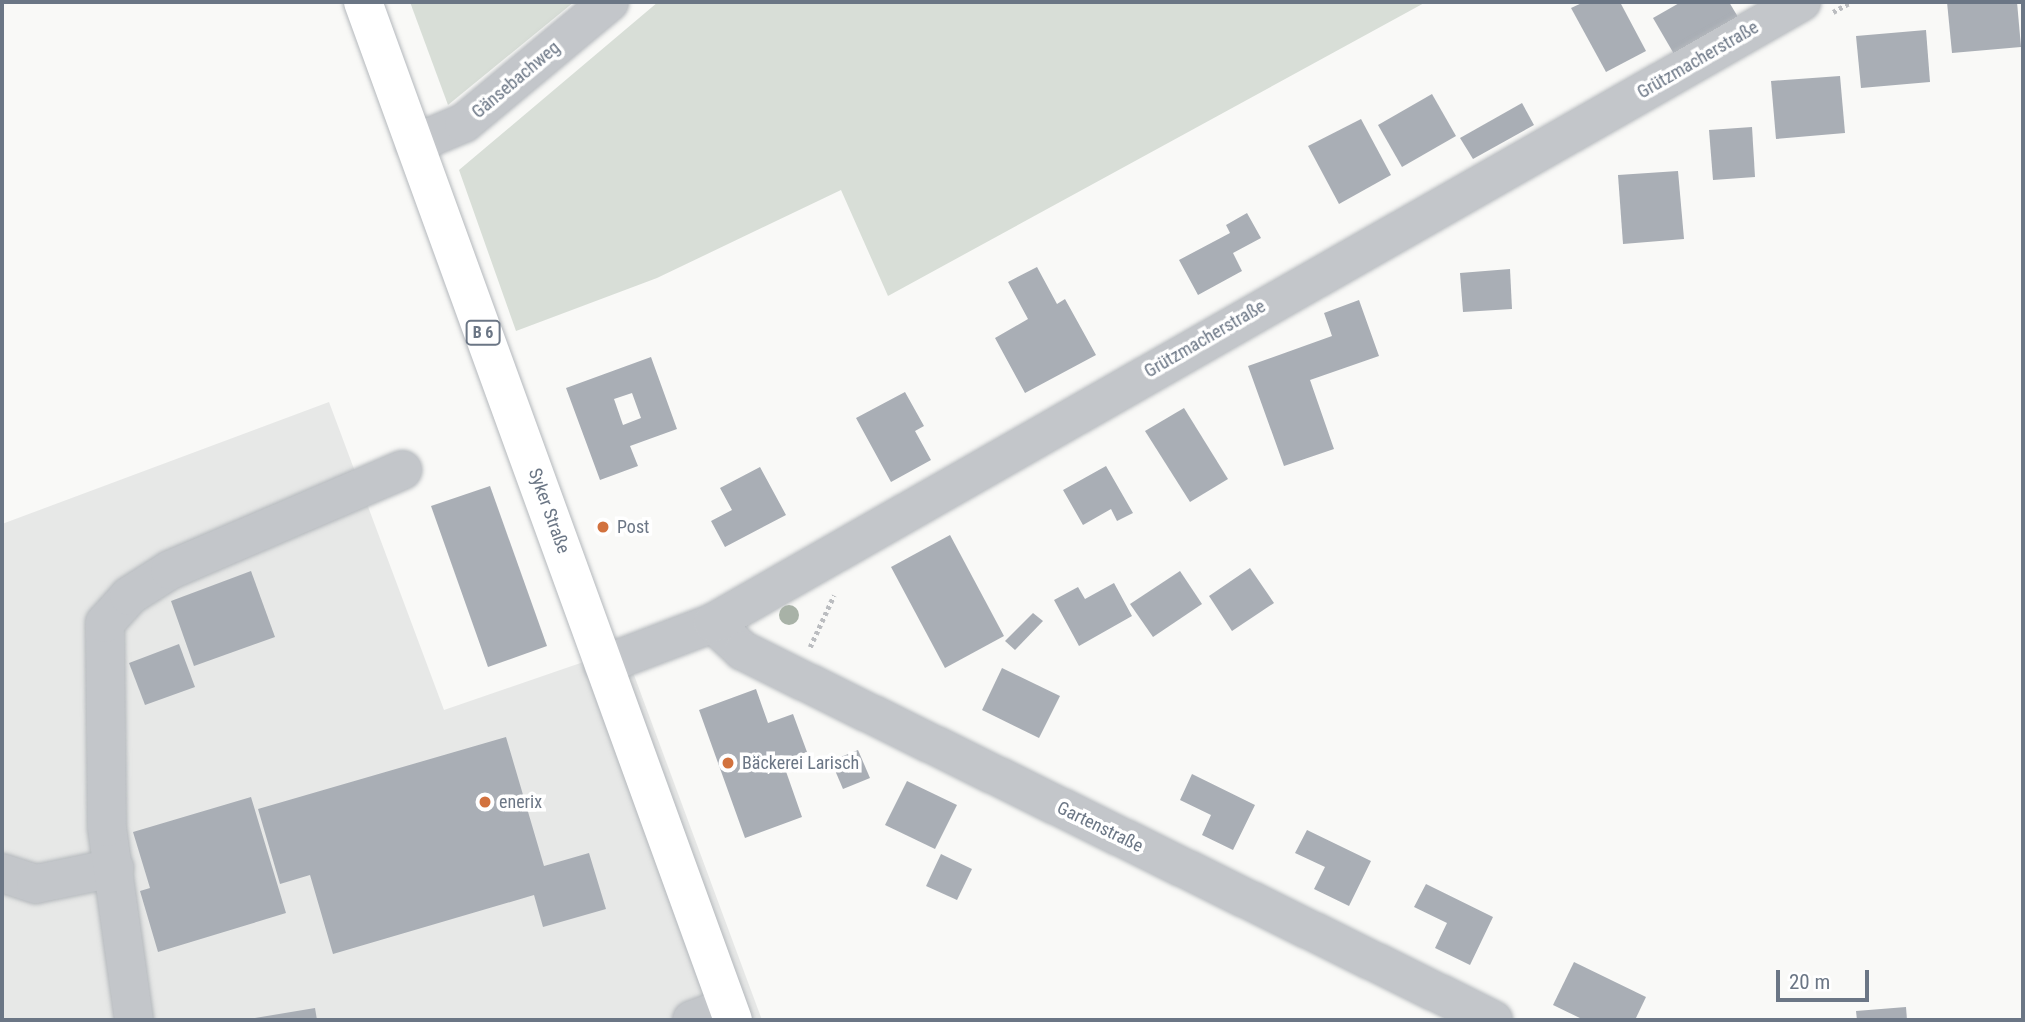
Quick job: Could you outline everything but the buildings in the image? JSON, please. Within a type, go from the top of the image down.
[{"type":"main road","name":"Syker Straße","points":[[363,2],[731,1014]]},
{"type":"street","name":"Gänsebachweg","points":[[414,144],[464,123],[609,2]]},
{"type":"street","name":"Grützmacherstraße","points":[[603,665],[713,623],[1801,2]]},
{"type":"street","points":[[134,1020],[107,827],[103,630],[115,610],[170,570],[401,470]]},
{"type":"street","name":"Gartenstraße","points":[[713,623],[743,651],[1493,1020]]},
{"type":"street","points":[[2,873],[36,884],[114,868]]},
{"type":"street","points":[[692,1020],[731,1014]]},
{"type":"shaded area","points":[[410,2],[574,2],[448,105]]},
{"type":"shaded area","points":[[658,2],[1426,2],[888,296],[841,190],[657,278],[516,331],[459,170]]},
{"type":"shaded area","points":[[329,402],[444,710],[624,648],[762,1020],[2,1020],[2,524]]},
{"type":"place","name":"Post","points":[[603,527]]},
{"type":"place","name":"Bäckerei Larisch","points":[[728,763]]},
{"type":"place","name":"enerix","points":[[485,802]]}]
